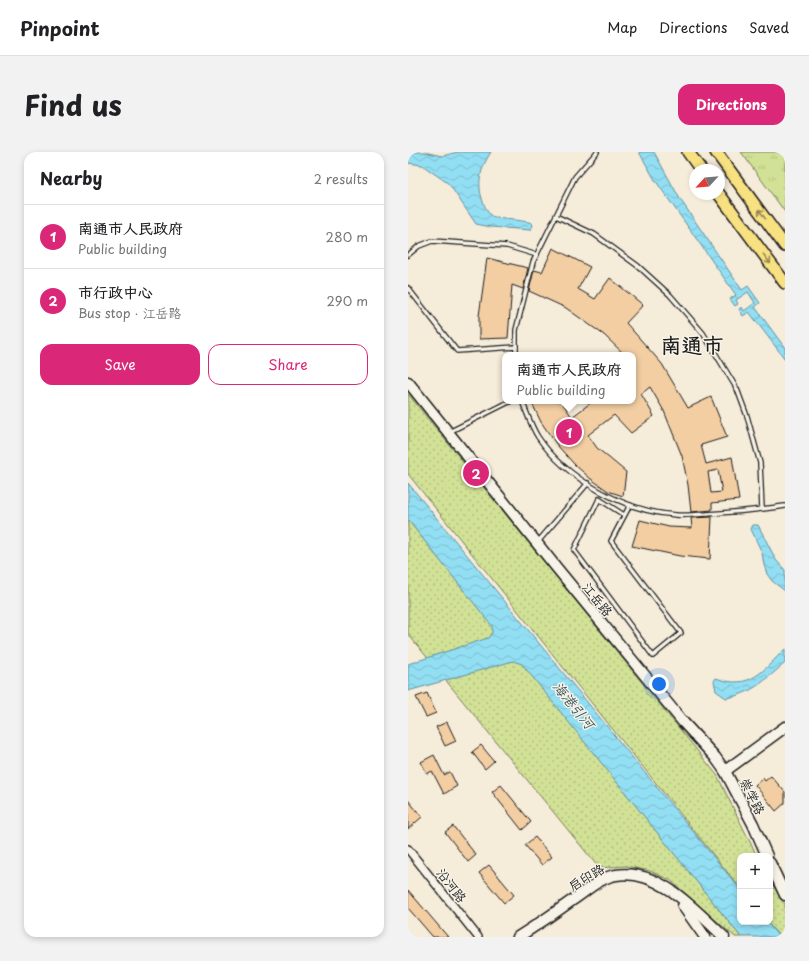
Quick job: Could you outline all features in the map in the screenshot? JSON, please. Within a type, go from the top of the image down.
[{"type":"main road","points":[[688,152],[697,164]]},
{"type":"main road","points":[[716,152],[785,246]]},
{"type":"main road","points":[[724,200],[785,282]]},
{"type":"street","name":"江岳路","points":[[408,382],[537,543],[683,722],[725,771]]},
{"type":"street","points":[[725,771],[785,727]]},
{"type":"street","name":"崇学路","points":[[725,771],[753,824],[766,853]]},
{"type":"street","name":"沿河路","points":[[408,849],[478,937]]},
{"type":"street","points":[[773,870],[785,895]]},
{"type":"street","name":"启印路","points":[[518,937],[597,883],[616,875],[636,875],[656,882],[674,892]]},
{"type":"street","points":[[775,875],[785,887]]},
{"type":"street","points":[[674,892],[706,937]]},
{"type":"street","points":[[674,892],[724,937]]},
{"type":"lane","points":[[516,352],[516,330],[533,262],[575,176],[597,152]]},
{"type":"lane","points":[[556,216],[594,234],[638,266],[670,295],[703,333],[737,389],[747,416],[760,464],[762,509]]},
{"type":"lane","points":[[408,255],[419,246],[432,241],[507,246],[537,255]]},
{"type":"lane","points":[[408,288],[457,351],[516,347]]},
{"type":"lane","points":[[448,433],[505,404]]},
{"type":"lane","points":[[523,404],[529,421],[542,442],[565,467],[588,483],[630,505],[676,515],[785,506]]},
{"type":"lane","points":[[537,543],[588,483]]},
{"type":"lane","points":[[624,514],[599,499],[574,550],[653,656],[681,633],[610,541],[630,505]]},
{"type":"green space","points":[[741,152],[785,152],[785,212]]},
{"type":"green space","points":[[408,394],[717,775],[756,853],[737,853],[737,884],[408,474]]},
{"type":"green space","points":[[408,520],[741,937],[735,937],[670,880],[650,871],[626,866],[599,868],[408,634]]},
{"type":"green space","points":[[773,885],[785,904],[785,933],[780,937],[770,925],[773,925]]},
{"type":"water","points":[[408,152],[424,152],[442,156],[458,152],[491,152],[487,158],[480,177],[480,190],[487,211],[493,217],[528,222],[532,223],[533,226],[530,230],[491,227],[476,224],[449,184],[422,165],[408,163]]},
{"type":"water","points":[[639,152],[654,152],[680,199],[742,290],[748,286],[760,303],[755,307],[785,348],[785,359],[749,312],[743,316],[739,309],[742,307],[744,311],[755,303],[748,292],[736,300],[738,304],[735,306],[730,299],[736,295],[655,180]]},
{"type":"water","name":"海港引河","points":[[408,483],[737,885],[737,925],[769,925],[779,937],[741,937],[522,664],[513,661],[408,691],[408,664],[488,638],[492,633],[492,626],[408,520]]},
{"type":"water","points":[[753,525],[758,525],[776,560],[785,570],[785,591],[772,581],[767,574],[762,553],[751,529]]},
{"type":"water","points":[[785,649],[785,663],[751,690],[726,698],[716,691],[714,681],[716,678],[738,682],[747,680],[763,671]]},
{"type":"building","points":[[553,248],[590,267],[578,289],[595,299],[610,278],[643,305],[626,323],[662,364],[688,408],[711,397],[727,437],[701,445],[706,464],[732,457],[739,500],[712,503],[712,510],[691,512],[688,485],[682,456],[664,411],[650,387],[641,394],[654,416],[631,433],[614,415],[588,435],[597,448],[626,472],[623,496],[608,491],[591,479],[575,465],[557,445],[541,422],[532,404],[563,404],[572,417],[589,404],[636,404],[636,352],[622,352],[604,335],[566,308],[529,291],[534,270],[542,272]],"holes":[[[718,470],[722,492],[711,493],[708,472]]]},
{"type":"building","points":[[487,258],[528,268],[523,289],[512,285],[508,338],[479,339],[479,316]]},
{"type":"building","points":[[712,517],[710,559],[680,556],[632,546],[640,520],[669,527],[692,528],[691,518]]},
{"type":"building","points":[[427,693],[436,713],[426,717],[416,697]]},
{"type":"building","points":[[447,722],[456,741],[445,746],[436,727]]},
{"type":"building","points":[[481,745],[494,761],[485,769],[472,752]]},
{"type":"building","points":[[434,755],[444,775],[450,772],[457,786],[444,794],[432,771],[427,774],[421,762]]},
{"type":"building","points":[[771,776],[785,792],[785,803],[776,811],[755,785],[763,778],[765,781]]},
{"type":"building","points":[[501,785],[531,822],[522,830],[492,792]]},
{"type":"building","points":[[408,800],[422,817],[408,829]]},
{"type":"building","points":[[453,826],[476,855],[468,862],[445,832]]},
{"type":"building","points":[[535,837],[552,857],[542,865],[525,845]]},
{"type":"building","points":[[489,865],[514,895],[504,903],[479,873]]},
{"type":"building","points":[[408,890],[448,937],[433,937],[408,908]]},
{"type":"place","name":"南通市人民政府","points":[[569,432]]},
{"type":"place","name":"市行政中心","points":[[476,473]]},
{"type":"district","name":"南通市","points":[[692,344]]}]
